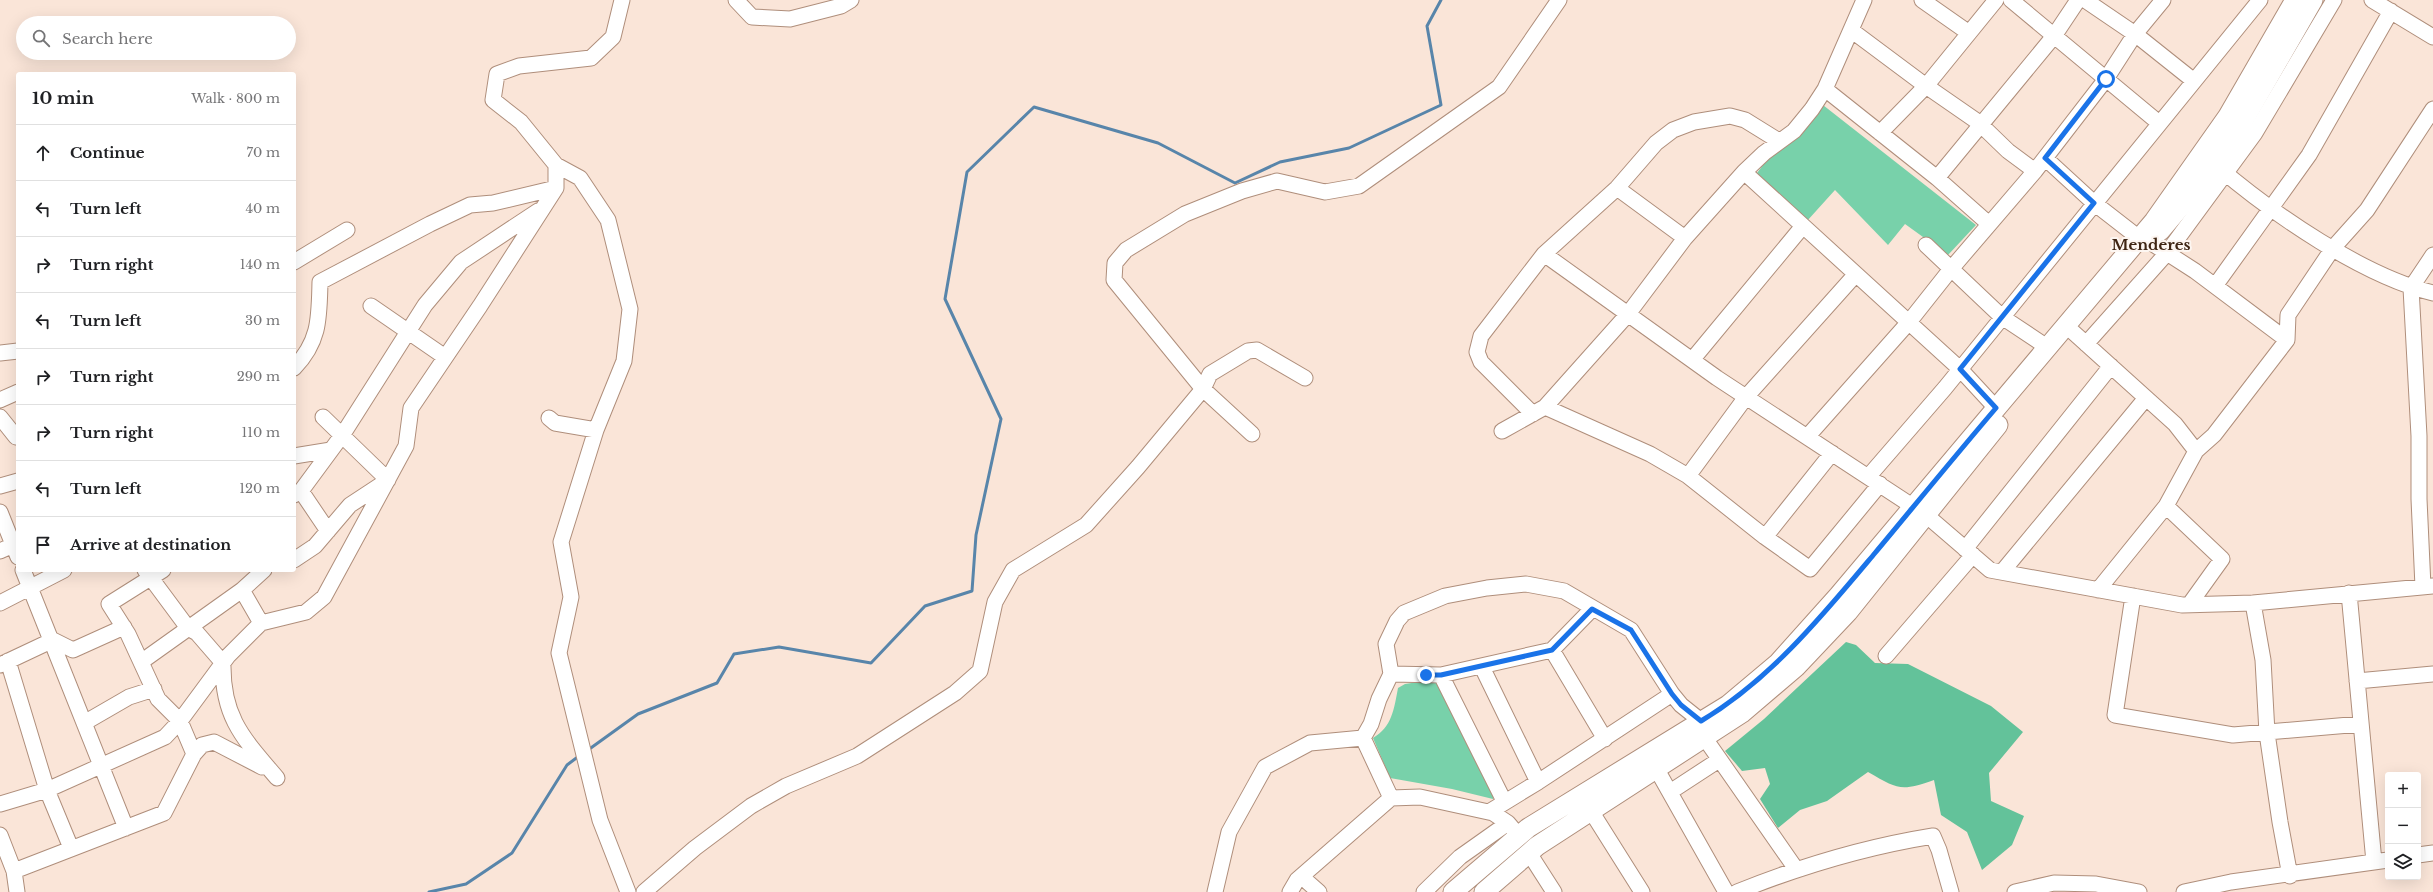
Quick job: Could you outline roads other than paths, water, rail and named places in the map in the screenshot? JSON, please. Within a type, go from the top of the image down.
[{"type":"main road","points":[[1484,892],[1529,853],[1656,768],[1778,663],[1838,596],[1920,511],[2080,338],[2228,116],[2294,0]]},
{"type":"main road","points":[[1920,511],[1996,408],[2047,347],[2144,240],[2219,168],[2241,125],[2313,0]]},
{"type":"main road","points":[[1453,892],[1513,830],[1528,828],[1703,729]]},
{"type":"street","points":[[622,0],[612,37],[591,58],[519,66],[497,74],[493,100],[521,122],[556,165],[580,178],[608,220],[630,309],[624,361],[596,430],[561,542],[571,597],[559,653],[600,820],[628,892]]},
{"type":"street","points":[[736,0],[752,17],[790,19],[841,6],[851,0]]},
{"type":"street","points":[[1252,434],[1203,389],[1114,280],[1115,263],[1126,250],[1185,214],[1242,191],[1277,181],[1325,192],[1359,186],[1499,87],[1559,0]]},
{"type":"street","points":[[1502,431],[1539,411],[1628,314],[1685,238],[1744,172],[1794,131],[1825,89],[1864,0]]},
{"type":"street","points":[[1922,0],[1968,33]]},
{"type":"street","points":[[1880,133],[1926,86],[1996,0]]},
{"type":"street","points":[[2012,0],[2159,123]]},
{"type":"street","points":[[1937,178],[2054,36],[2078,0]]},
{"type":"street","points":[[2085,0],[2136,34],[2194,81]]},
{"type":"street","points":[[1807,437],[1909,322],[1988,224],[2035,171],[2106,79],[2136,34],[2163,0]]},
{"type":"street","points":[[1779,142],[1745,120],[1730,116],[1694,122],[1672,130],[1656,143],[1617,188],[1544,254],[1481,336],[1477,352],[1481,362],[1539,411],[1650,454],[1688,476],[1765,537],[1810,569],[1874,480],[1960,369],[2260,0]]},
{"type":"street","points":[[2196,451],[2175,424],[2080,338],[2167,253],[2219,168],[2255,133],[2334,0]]},
{"type":"street","points":[[2372,0],[2433,37]]},
{"type":"street","points":[[2215,286],[2269,208],[2309,155],[2391,11]]},
{"type":"street","points":[[1851,30],[1926,86],[1981,124],[2008,151],[2035,171]]},
{"type":"street","points":[[1825,89],[1937,178],[1988,224]]},
{"type":"street","points":[[2098,590],[2166,506],[2196,451],[2214,435],[2287,340],[2288,315],[2333,248],[2367,210],[2433,109]]},
{"type":"street","points":[[2045,158],[2094,203],[2144,240],[2167,253],[2215,286],[2287,340]]},
{"type":"street","points":[[0,804],[47,790],[164,737],[180,721],[223,663],[261,623],[306,612],[324,598],[406,446],[411,408],[480,306],[556,188],[556,165]]},
{"type":"street","points":[[2219,168],[2269,208],[2333,248],[2411,288],[2433,293]]},
{"type":"street","points":[[1744,172],[1960,369],[1996,408]]},
{"type":"street","points":[[296,365],[312,345],[319,324],[320,282],[430,224],[470,205],[493,203],[556,188]]},
{"type":"street","points":[[1617,188],[1685,238]]},
{"type":"street","points":[[328,531],[297,493],[343,434],[408,329],[425,305],[461,262],[544,207]]},
{"type":"street","points":[[1692,360],[1803,226]]},
{"type":"street","points":[[296,261],[347,230]]},
{"type":"street","points":[[1926,245],[2002,317],[2047,347]]},
{"type":"street","points":[[1544,254],[1746,397],[1920,511],[1990,570],[2133,596],[2189,604],[2253,603],[2428,586],[2419,499],[2419,436],[2411,288],[2433,255]]},
{"type":"street","points":[[1688,476],[1746,397],[1785,356],[1856,274]]},
{"type":"street","points":[[371,306],[408,329],[445,357]]},
{"type":"street","points":[[644,892],[695,848],[750,806],[786,786],[857,756],[955,693],[980,671],[995,602],[1013,570],[1086,525],[1138,467],[1203,389],[1210,374],[1248,351],[1257,350],[1305,378]]},
{"type":"street","points":[[0,353],[16,351]]},
{"type":"street","points":[[1886,656],[1969,552],[2111,366]]},
{"type":"street","points":[[0,400],[16,393]]},
{"type":"street","points":[[2002,572],[2146,398]]},
{"type":"street","points":[[0,417],[16,437]]},
{"type":"street","points":[[324,417],[343,434],[388,480]]},
{"type":"street","points":[[549,418],[554,423],[596,430]]},
{"type":"street","points":[[296,456],[332,450]]},
{"type":"street","points":[[1765,537],[1832,453]]},
{"type":"street","points":[[296,559],[315,546],[350,505],[388,480]]},
{"type":"street","points":[[0,486],[16,482]]},
{"type":"street","points":[[2166,506],[2222,559],[2189,604]]},
{"type":"street","points":[[0,512],[12,549]]},
{"type":"street","points":[[24,572],[53,640],[126,828]]},
{"type":"street","points":[[0,603],[60,572]]},
{"type":"street","points":[[141,662],[242,590],[262,572]]},
{"type":"street","points":[[14,871],[164,812],[194,754],[202,745],[214,742],[254,762],[277,778],[232,721],[222,683],[223,663],[197,633],[188,628],[148,574],[109,604],[124,627],[158,699],[180,721],[194,754]]},
{"type":"street","points":[[1363,738],[1372,724],[1379,699],[1391,674],[1386,644],[1397,621],[1404,613],[1445,596],[1487,588],[1526,584],[1564,591],[1592,609],[1631,630],[1672,694],[1703,729],[1719,760],[1796,869]]},
{"type":"street","points":[[242,590],[261,623]]},
{"type":"street","points":[[2184,892],[2231,882],[2290,876],[2381,861],[2361,724],[2349,593]]},
{"type":"street","points":[[2133,596],[2115,715],[2233,735],[2361,724]]},
{"type":"street","points":[[2253,603],[2263,660],[2267,733],[2280,822],[2290,876]]},
{"type":"street","points":[[1391,674],[1441,675],[1482,667],[1552,650],[1592,609]]},
{"type":"street","points":[[53,640],[73,650],[124,627]]},
{"type":"street","points":[[53,640],[4,663],[47,790],[71,848]]},
{"type":"street","points":[[1552,650],[1605,739]]},
{"type":"street","points":[[1482,667],[1538,782]]},
{"type":"street","points":[[2358,681],[2433,674]]},
{"type":"street","points":[[1441,675],[1504,801]]},
{"type":"street","points":[[84,723],[129,697],[154,689]]},
{"type":"street","points":[[1489,812],[1504,801],[1538,782],[1605,739],[1672,694]]},
{"type":"street","points":[[1363,738],[1392,798]]},
{"type":"street","points":[[1215,892],[1229,832],[1265,767],[1310,743],[1363,738]]},
{"type":"street","points":[[1670,792],[1719,760]]},
{"type":"street","points":[[1656,768],[1726,892]]},
{"type":"street","points":[[1290,892],[1297,880],[1392,798],[1420,797],[1489,812],[1513,830],[1460,857],[1424,892]]},
{"type":"street","points":[[1590,811],[1642,892]]},
{"type":"street","points":[[0,835],[14,871],[17,892]]},
{"type":"street","points":[[1737,892],[1796,869],[1848,854],[1933,836],[1939,850],[1951,892]]},
{"type":"street","points":[[1529,853],[1554,892]]},
{"type":"street","points":[[2421,855],[2433,853]]},
{"type":"street","points":[[1302,876],[1319,892]]},
{"type":"street","points":[[2016,892],[2054,883],[2096,884],[2139,892]]},
{"type":"waterway","points":[[588,750],[638,714],[717,683],[734,654],[779,647],[871,663],[925,606],[972,591],[976,535],[1001,419],[945,299],[967,172],[1034,107],[1158,143],[1235,183],[1280,162],[1349,148],[1441,105],[1427,26],[1441,0]]},
{"type":"waterway","points":[[429,892],[466,884],[512,853],[567,765],[579,756]]},
{"type":"district","name":"Menderes","points":[[2151,244]]}]
